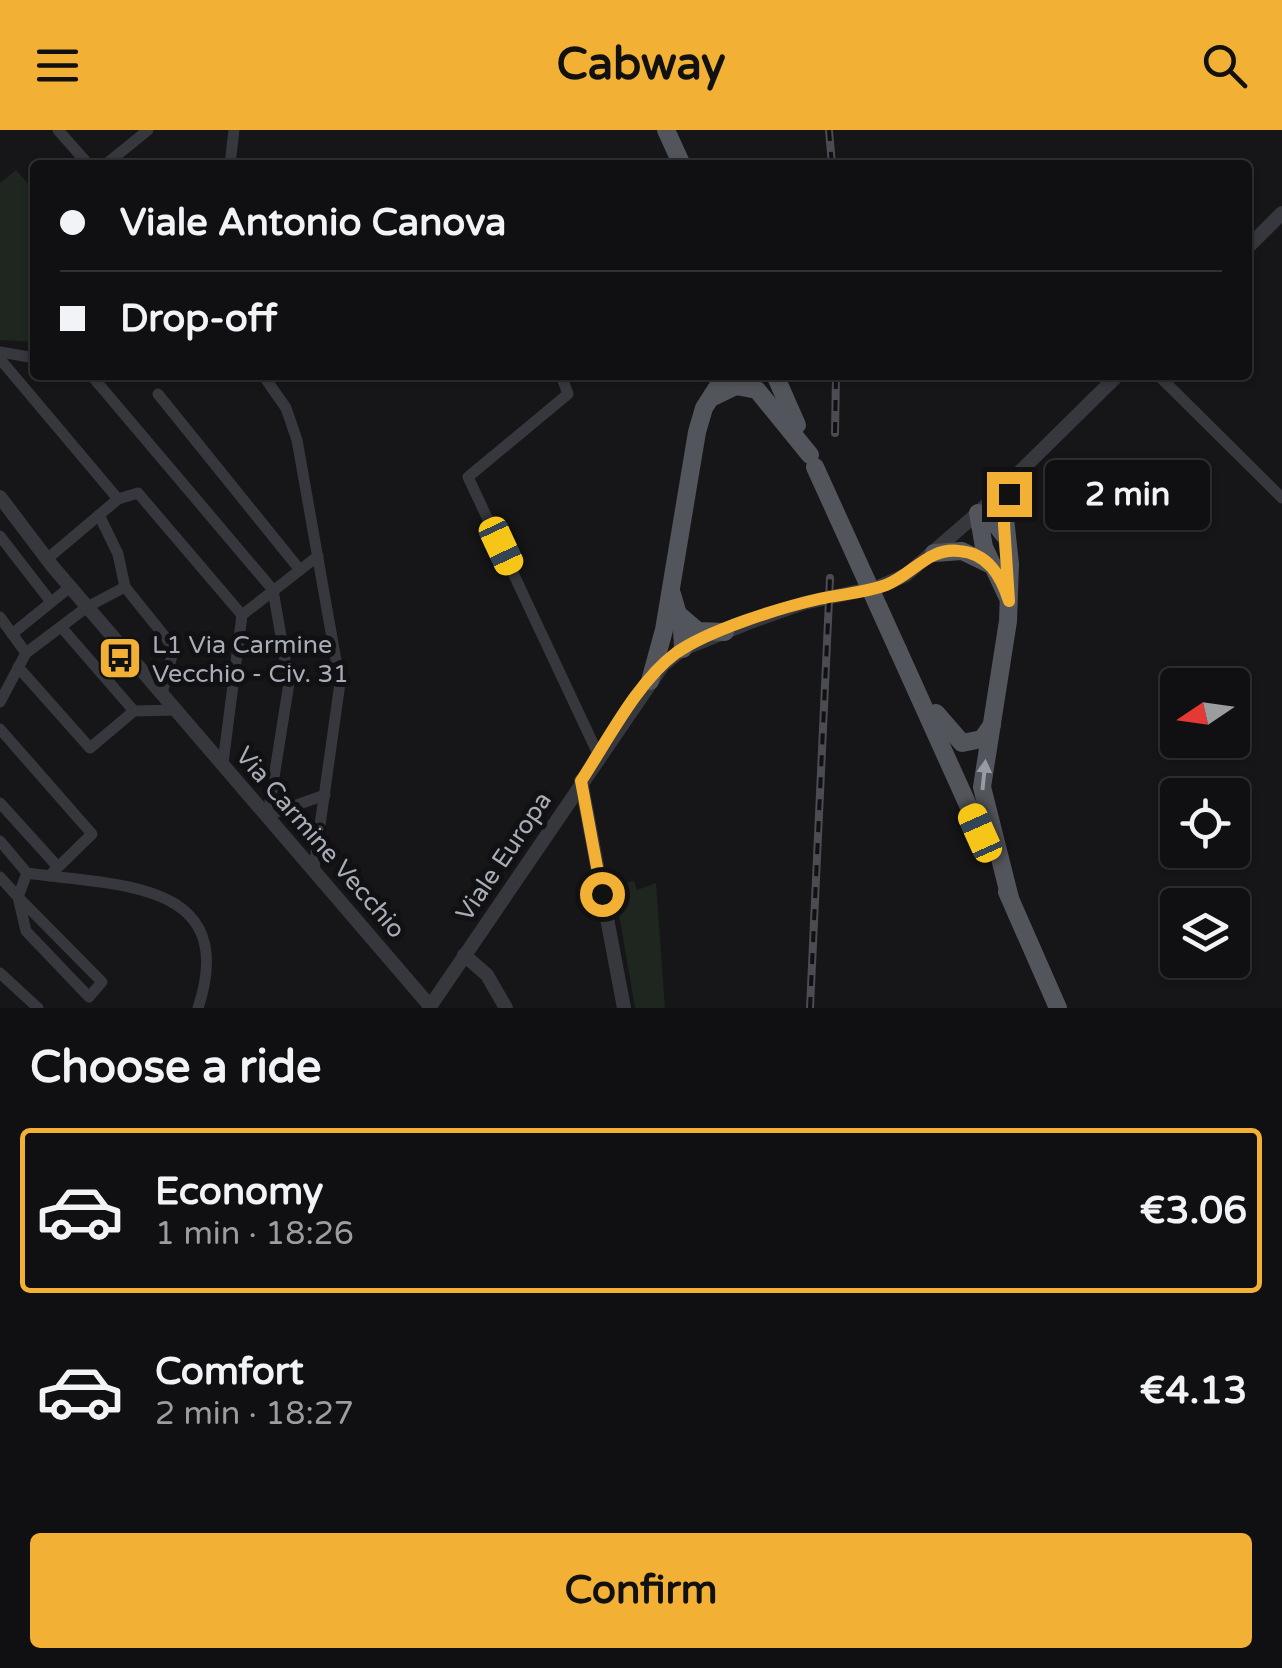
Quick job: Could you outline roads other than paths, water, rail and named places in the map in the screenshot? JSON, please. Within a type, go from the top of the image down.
[{"type":"main road","points":[[666,130],[680,160]]},
{"type":"main road","points":[[682,649],[672,616],[672,588],[695,441],[709,400],[722,380]]},
{"type":"main road","points":[[777,380],[1058,1008]]},
{"type":"main road","points":[[709,400],[736,386],[757,390],[812,461]]},
{"type":"main road","points":[[1010,898],[983,795],[1009,601],[1006,507],[1016,476]]},
{"type":"main road","points":[[978,513],[995,521],[1006,538]]},
{"type":"main road","points":[[978,513],[981,538],[1009,601]]},
{"type":"main road","points":[[934,553],[968,552],[995,571]]},
{"type":"main road","points":[[672,616],[696,630],[725,632]]},
{"type":"main road","points":[[650,680],[672,616]]},
{"type":"main road","points":[[907,671],[957,740],[967,744],[982,739],[994,720]]},
{"type":"street","points":[[58,130],[85,160]]},
{"type":"street","points":[[111,160],[148,130]]},
{"type":"street","points":[[231,160],[234,130]]},
{"type":"street","points":[[1252,243],[1282,213]]},
{"type":"street","points":[[0,352],[30,357]]},
{"type":"street","points":[[0,360],[118,499]]},
{"type":"street","points":[[94,380],[273,590],[289,683],[268,815],[325,794]]},
{"type":"street","points":[[266,380],[292,423],[340,683],[314,868]]},
{"type":"street","points":[[562,380],[568,394],[468,476],[598,754]]},
{"type":"street","points":[[682,649],[804,603],[888,584],[934,553],[1113,380]]},
{"type":"street","points":[[1163,380],[1282,498]]},
{"type":"street","points":[[158,394],[300,570]]},
{"type":"street","points":[[47,559],[118,499],[138,493],[242,615]]},
{"type":"street","name":"Via Carmine Vecchio","points":[[0,497],[70,587],[430,1007]]},
{"type":"street","points":[[99,515],[118,554],[125,588],[174,648],[162,693]]},
{"type":"street","points":[[0,536],[51,602]]},
{"type":"street","points":[[223,763],[242,615],[318,556]]},
{"type":"street","points":[[12,634],[70,587]]},
{"type":"street","points":[[0,702],[26,652],[87,607],[125,588]]},
{"type":"street","points":[[0,617],[26,652]]},
{"type":"street","points":[[62,628],[134,711]]},
{"type":"street","name":"Viale Europa","points":[[430,1007],[650,680],[682,649]]},
{"type":"street","points":[[18,668],[90,748],[134,711],[176,710]]},
{"type":"street","points":[[0,728],[92,834],[54,871]]},
{"type":"street","points":[[581,781],[624,1008]]},
{"type":"street","points":[[0,802],[54,871]]},
{"type":"street","points":[[0,841],[27,872]]},
{"type":"street","points":[[27,872],[54,871],[105,881],[178,902],[198,922],[207,955],[198,1008]]},
{"type":"street","points":[[0,877],[18,897],[102,982],[89,998],[26,931],[18,897],[27,872]]},
{"type":"street","points":[[464,955],[487,975],[506,1008]]},
{"type":"street","points":[[0,973],[38,1008]]},
{"type":"railway","points":[[829,130],[832,160]]},
{"type":"railway","points":[[835,433],[836,380]]},
{"type":"railway","points":[[810,1008],[830,578]]},
{"type":"place","name":"L1 Via Carmine Vecchio - Civ. 31","points":[[120,658]]}]
